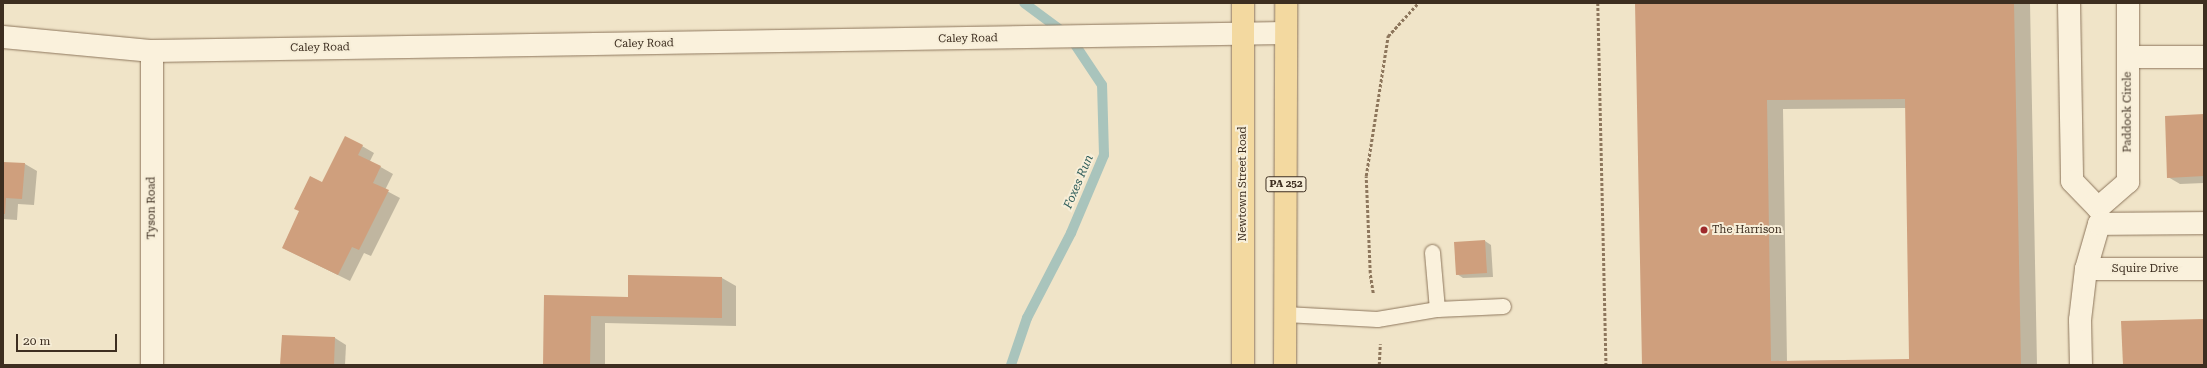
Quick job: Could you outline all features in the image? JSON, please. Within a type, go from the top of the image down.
[{"type":"main road","name":"Newtown Street Road","points":[[1243,3],[1243,365]]},
{"type":"main road","name":"PA 252","points":[[1285,365],[1286,3]]},
{"type":"street","points":[[2069,3],[2072,181],[2099,216],[2204,223]]},
{"type":"street","name":"Paddock Circle","points":[[2099,216],[2128,182],[2128,3]]},
{"type":"street","name":"Caley Road","points":[[3,37],[152,51],[1244,35],[1286,33]]},
{"type":"street","name":"Tyson Road","points":[[152,51],[152,365]]},
{"type":"street","points":[[2128,57],[2204,57]]},
{"type":"street","points":[[2081,365],[2080,320],[2086,269],[2099,216]]},
{"type":"street","name":"Squire Drive","points":[[2086,269],[2204,269]]},
{"type":"lane","points":[[1432,252],[1436,309]]},
{"type":"lane","points":[[1285,314],[1377,319],[1436,309],[1504,306]]},
{"type":"path","points":[[1379,365],[1380,337],[1370,273],[1366,176],[1388,36],[1418,3]]},
{"type":"path","points":[[1598,3],[1606,365]]},
{"type":"building","name":"The Harrison","points":[[1635,3],[2014,3],[2021,365],[1642,365]],"holes":[[[1905,99],[1909,359],[1771,361],[1767,100]]]},
{"type":"building","points":[[2204,114],[2204,176],[2167,178],[2165,116]]},
{"type":"building","points":[[345,136],[363,145],[358,155],[381,166],[373,183],[389,190],[359,250],[352,247],[338,275],[282,248],[299,211],[294,209],[310,176],[322,182]]},
{"type":"building","points":[[3,162],[25,163],[22,199],[6,198],[5,214],[3,214]]},
{"type":"building","points":[[1485,240],[1487,273],[1456,275],[1454,242]]},
{"type":"building","points":[[628,275],[722,277],[722,318],[591,316],[590,365],[543,365],[544,295],[628,297]]},
{"type":"building","points":[[2204,319],[2204,365],[2123,365],[2121,321]]},
{"type":"building","points":[[282,335],[335,337],[334,365],[280,365]]},
{"type":"waterway","name":"Foxes Run","points":[[1011,365],[1027,318],[1071,233],[1104,155],[1102,85],[1070,37],[1024,3]]},
{"type":"place","name":"The Harrison","points":[[1704,230]]}]
